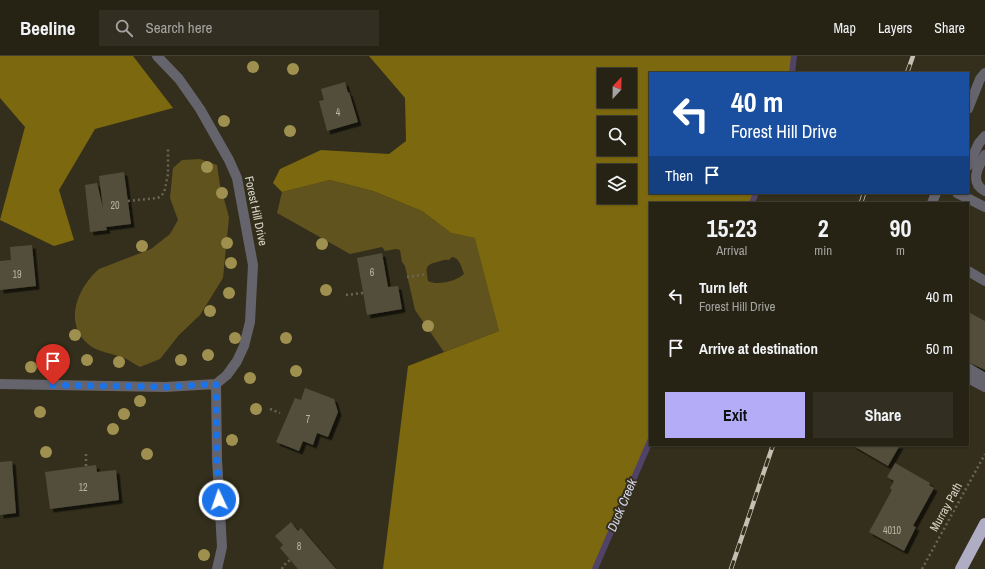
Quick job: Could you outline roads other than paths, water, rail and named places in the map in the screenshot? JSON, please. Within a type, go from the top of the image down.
[{"type":"highway","points":[[961,569],[985,524]]},
{"type":"street","name":"Forest Hill Drive","points":[[157,56],[179,79],[200,109],[229,160],[237,178],[249,238],[253,264],[250,322],[244,346],[237,361],[227,375],[216,384]]},
{"type":"street","points":[[969,106],[980,79],[985,73]]},
{"type":"street","points":[[969,164],[979,143],[985,136]]},
{"type":"street","points":[[985,155],[977,169],[976,175],[978,186],[985,191]]},
{"type":"street","points":[[963,194],[985,207]]},
{"type":"street","points":[[969,272],[985,280]]},
{"type":"street","points":[[969,369],[985,378]]},
{"type":"street","points":[[969,379],[985,387]]},
{"type":"street","points":[[0,384],[165,387],[216,384],[217,459],[222,547],[217,569]]},
{"type":"waterway","name":"Duck Creek","points":[[792,72],[794,56]]},
{"type":"waterway","name":"Duck Creek","points":[[752,202],[756,194]]},
{"type":"waterway","name":"Duck Creek","points":[[595,569],[649,443]]},
{"type":"railway","points":[[907,72],[913,56]]},
{"type":"railway","points":[[861,202],[864,194]]},
{"type":"railway","points":[[731,569],[773,446]]}]
